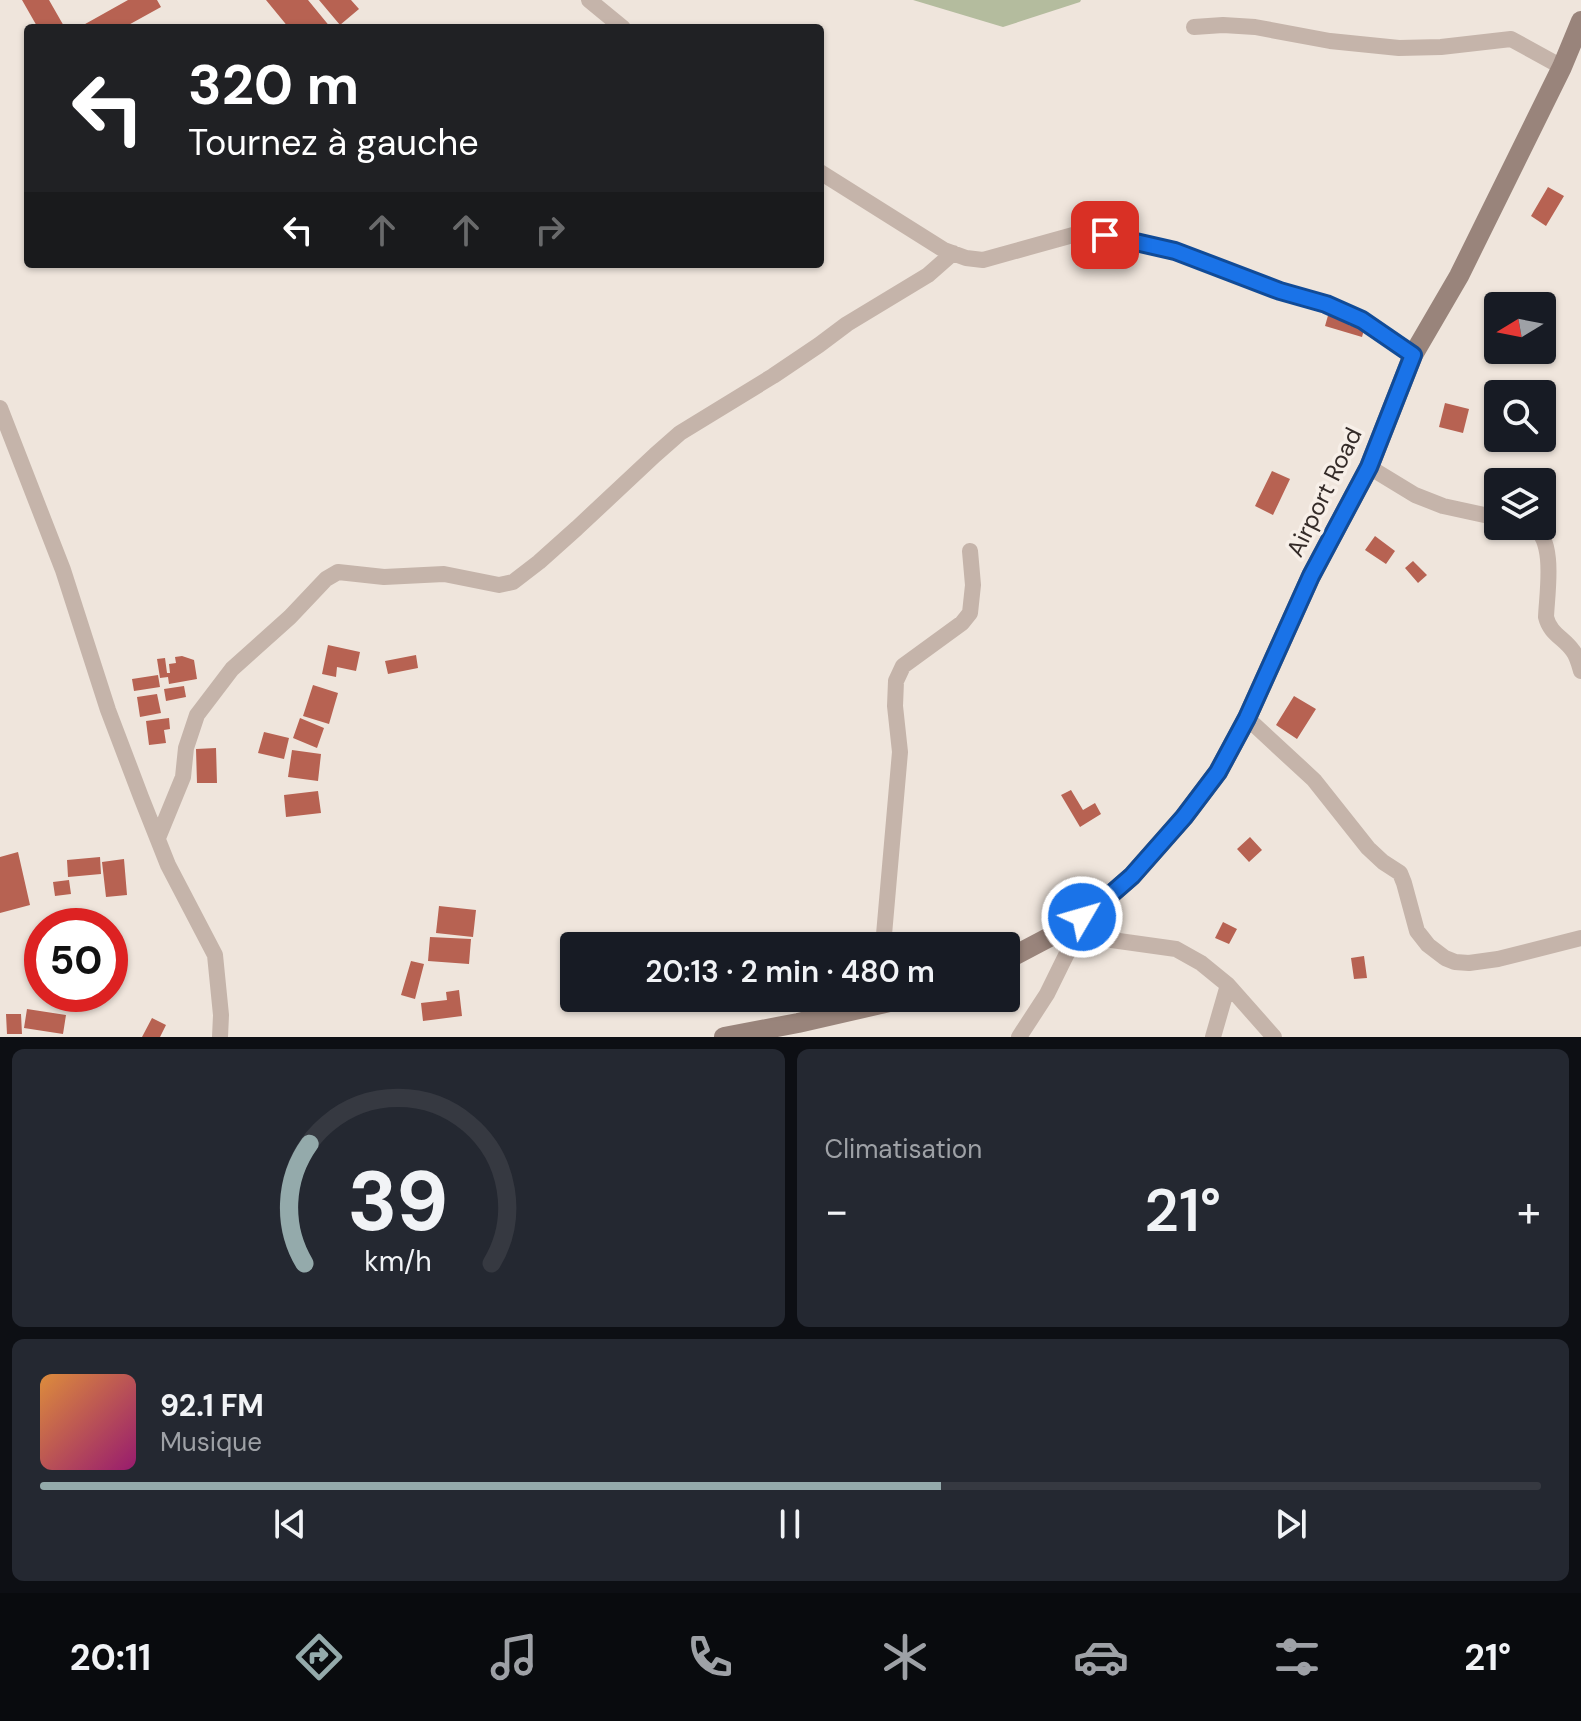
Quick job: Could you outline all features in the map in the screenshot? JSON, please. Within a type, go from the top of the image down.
[{"type":"main road","name":"Airport Road","points":[[1020,953],[1063,930],[1132,876],[1184,817],[1218,772],[1247,718],[1311,576],[1369,467],[1413,355],[1459,276],[1562,67],[1581,21]]},
{"type":"main road","points":[[724,1037],[844,1012]]},
{"type":"street","points":[[589,0],[618,24]]},
{"type":"street","points":[[1194,27],[1255,27],[1330,41],[1399,48],[1511,39],[1562,67]]},
{"type":"street","points":[[824,175],[944,250],[966,258],[983,260],[1073,235],[1105,235],[1175,251],[1280,291],[1326,304],[1362,320],[1413,355]]},
{"type":"street","points":[[158,838],[183,777],[186,748],[197,715],[232,669],[290,617],[326,579],[338,572],[384,577],[444,574],[499,585],[513,582],[568,537],[680,433],[928,275],[953,253]]},
{"type":"street","points":[[0,408],[63,570],[108,710],[168,865],[215,955],[220,1037]]},
{"type":"street","points":[[1369,467],[1429,501],[1484,515]]},
{"type":"street","points":[[1545,540],[1546,617],[1552,631],[1576,648],[1581,671]]},
{"type":"street","points":[[884,932],[900,752],[895,706],[896,681],[903,666],[962,623],[970,613],[973,585],[970,551]]},
{"type":"street","points":[[1247,718],[1314,780],[1368,848],[1400,873],[1417,931],[1428,945],[1445,958],[1469,963],[1498,959],[1581,938]]},
{"type":"street","points":[[1019,1037],[1047,994],[1076,935],[1101,903]]},
{"type":"street","points":[[1076,935],[1176,949],[1201,963],[1228,985],[1274,1037]]},
{"type":"street","points":[[1213,1037],[1228,985]]},
{"type":"green space","points":[[913,0],[1081,0],[1003,27]]},
{"type":"building","points":[[22,0],[49,0],[63,24],[36,24]]},
{"type":"building","points":[[128,0],[157,0],[161,7],[130,24],[85,24]]},
{"type":"building","points":[[266,0],[308,0],[328,24],[286,24]]},
{"type":"building","points":[[319,0],[351,0],[359,9],[339,24]]},
{"type":"building","points":[[1548,187],[1564,196],[1546,226],[1531,216]]},
{"type":"building","points":[[1329,312],[1349,318],[1349,325],[1364,330],[1362,337],[1325,326]]},
{"type":"building","points":[[1445,403],[1469,409],[1463,433],[1439,427]]},
{"type":"building","points":[[1272,471],[1290,479],[1273,515],[1255,506]]},
{"type":"building","points":[[1375,536],[1395,551],[1386,564],[1365,550]]},
{"type":"building","points":[[1413,561],[1427,575],[1418,583],[1405,568]]},
{"type":"building","points":[[328,645],[360,652],[356,671],[337,667],[336,677],[322,674]]},
{"type":"building","points":[[416,655],[418,668],[388,674],[385,661]]},
{"type":"building","points":[[175,657],[194,660],[197,679],[169,684],[168,677],[160,678],[157,659],[165,658],[167,673],[170,673],[169,664],[176,663]]},
{"type":"building","points":[[158,675],[160,687],[134,691],[132,679]]},
{"type":"building","points":[[313,685],[338,693],[329,724],[303,716]]},
{"type":"building","points":[[184,686],[186,697],[166,701],[164,689]]},
{"type":"building","points":[[157,694],[161,713],[140,717],[137,697]]},
{"type":"building","points":[[1294,696],[1316,709],[1297,739],[1276,725]]},
{"type":"building","points":[[169,718],[170,729],[164,730],[166,743],[149,745],[146,721]]},
{"type":"building","points":[[300,718],[324,728],[317,748],[293,738]]},
{"type":"building","points":[[264,732],[289,738],[284,759],[258,753]]},
{"type":"building","points":[[216,748],[217,783],[197,783],[196,749]]},
{"type":"building","points":[[292,750],[321,754],[318,781],[288,777]]},
{"type":"building","points":[[1071,790],[1083,810],[1095,803],[1101,814],[1080,827],[1061,795]]},
{"type":"building","points":[[318,791],[321,813],[286,817],[284,795]]},
{"type":"building","points":[[1250,837],[1262,850],[1249,862],[1237,849]]},
{"type":"building","points":[[18,852],[30,905],[0,913],[0,857]]},
{"type":"building","points":[[100,857],[101,874],[68,877],[67,860]]},
{"type":"building","points":[[124,859],[127,895],[106,897],[102,862]]},
{"type":"building","points":[[69,880],[71,894],[55,896],[53,882]]},
{"type":"building","points":[[439,906],[476,910],[473,937],[436,933]]},
{"type":"building","points":[[1223,922],[1237,929],[1229,944],[1215,938]]},
{"type":"building","points":[[430,937],[471,939],[469,964],[428,961]]},
{"type":"building","points":[[1364,956],[1367,978],[1354,979],[1351,958]]},
{"type":"building","points":[[411,961],[424,964],[415,999],[401,995]]},
{"type":"building","points":[[459,990],[462,1016],[423,1021],[421,1003],[447,1000],[446,992]]},
{"type":"building","points":[[27,1012],[66,1015],[63,1034],[24,1028]]},
{"type":"building","points":[[6,1014],[21,1014],[22,1034],[7,1034]]},
{"type":"building","points":[[152,1018],[166,1025],[160,1037],[142,1037]]},
{"type":"route","points":[[1082,917],[1132,876],[1184,817],[1218,772],[1247,718],[1311,576],[1369,467],[1413,355],[1362,320],[1326,304],[1280,291],[1175,251],[1105,235]]}]
